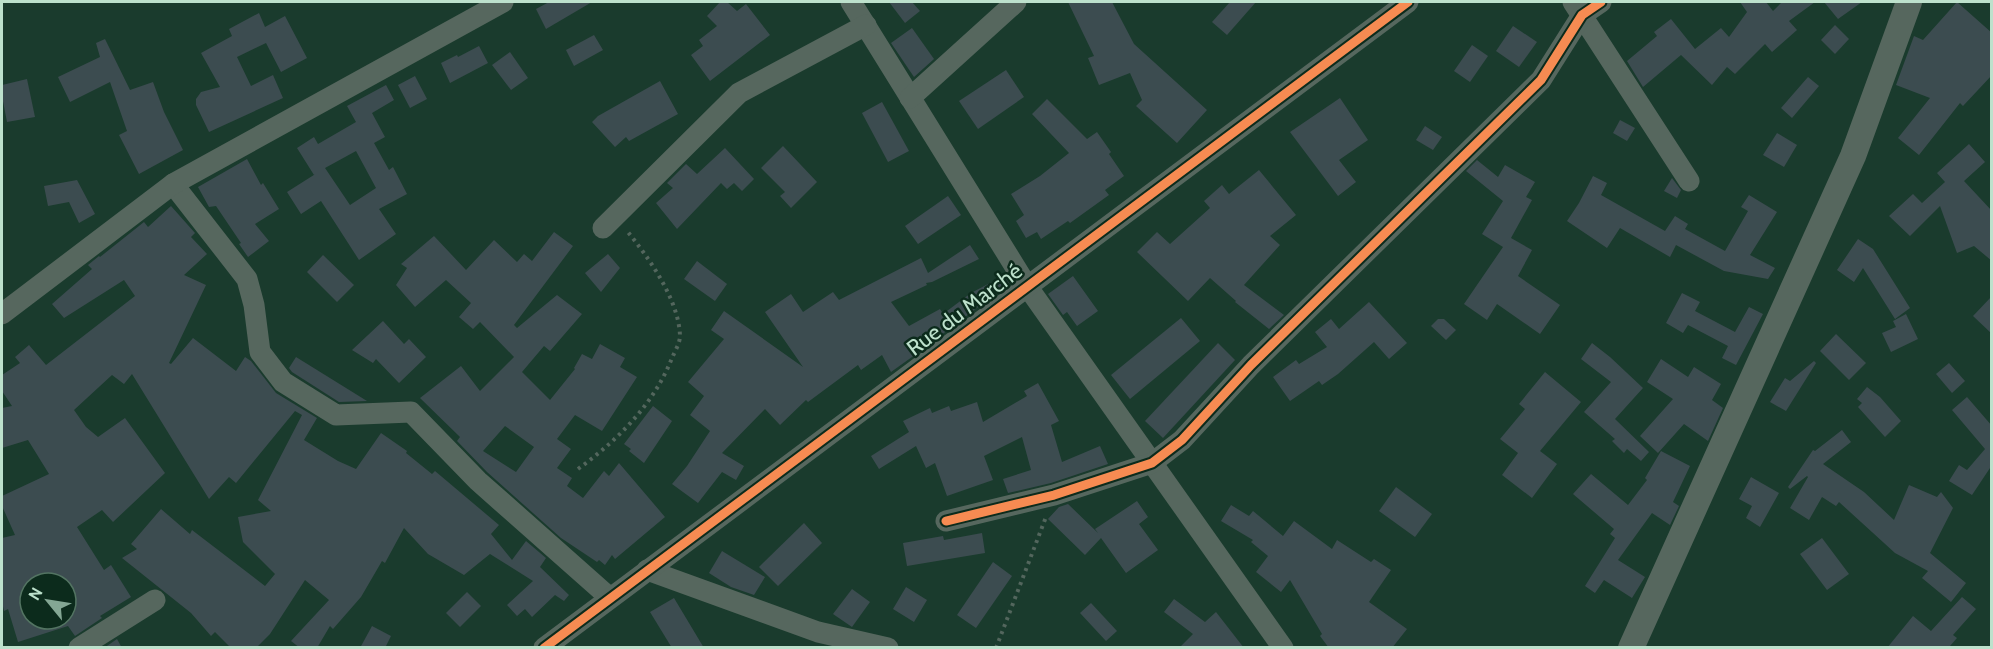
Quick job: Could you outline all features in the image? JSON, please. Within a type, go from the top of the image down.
[{"type":"street","points":[[2,314],[173,184],[503,2]]},
{"type":"street","points":[[851,2],[1027,286],[1283,648]]},
{"type":"street","points":[[910,98],[1016,2]]},
{"type":"street","name":"Rue du Marché","points":[[544,648],[609,597],[1408,2]]},
{"type":"street","points":[[946,521],[1054,495],[1152,463],[1196,426],[1251,365],[1541,80],[1577,8],[1601,2]]},
{"type":"street","points":[[1631,648],[1853,156],[1909,2]]},
{"type":"street","points":[[1577,8],[1689,181]]},
{"type":"street","points":[[609,222],[739,93],[866,25]]},
{"type":"street","points":[[173,184],[247,279],[255,305],[260,352],[283,382],[336,415],[411,412],[478,481],[609,597]]},
{"type":"street","points":[[647,570],[818,632],[888,648]]},
{"type":"street","points":[[79,648],[155,600]]},
{"type":"path","points":[[578,469],[606,449],[656,392],[680,339],[677,318],[649,258],[609,222]]},
{"type":"path","points":[[996,648],[1054,495]]},
{"type":"building","points":[[549,2],[592,2],[546,29],[536,9]]},
{"type":"building","points":[[720,2],[727,2],[737,11],[746,4],[770,35],[710,81],[691,55],[703,46],[699,40],[717,26],[707,16]]},
{"type":"building","points":[[889,2],[912,2],[920,11],[905,23]]},
{"type":"building","points":[[1068,2],[1112,2],[1134,44],[1207,110],[1177,143],[1136,106],[1142,100],[1130,73],[1099,85],[1088,58],[1094,56]]},
{"type":"building","points":[[1230,2],[1256,2],[1227,35],[1212,22]]},
{"type":"building","points":[[1740,2],[1766,2],[1773,11],[1782,2],[1815,2],[1789,21],[1797,30],[1772,52],[1765,44],[1735,74],[1727,67],[1712,85],[1681,55],[1643,87],[1627,61],[1657,36],[1654,32],[1671,19],[1695,49],[1721,28],[1729,37],[1747,12]]},
{"type":"building","points":[[1824,2],[1862,2],[1838,19]]},
{"type":"building","points":[[1957,2],[1992,33],[1992,75],[1963,106],[1960,103],[1919,155],[1898,138],[1930,98],[1896,85],[1914,36],[1923,40]]},
{"type":"building","points":[[259,13],[265,27],[285,16],[307,58],[281,72],[266,43],[237,57],[251,86],[273,75],[283,98],[209,132],[196,105],[196,99],[201,92],[220,87],[201,53],[232,36],[229,29]]},
{"type":"building","points":[[1835,25],[1849,39],[1835,54],[1821,40]]},
{"type":"building","points":[[1513,26],[1537,42],[1519,67],[1496,51]]},
{"type":"building","points":[[912,28],[934,59],[914,77],[891,43]]},
{"type":"building","points":[[594,35],[603,50],[574,66],[566,50]]},
{"type":"building","points":[[105,39],[130,90],[153,82],[164,112],[183,150],[139,174],[119,135],[127,131],[110,82],[70,102],[58,77],[100,57],[96,43]]},
{"type":"building","points":[[1472,45],[1488,56],[1470,82],[1454,71]]},
{"type":"building","points":[[479,46],[488,63],[450,83],[441,63]]},
{"type":"building","points":[[510,52],[528,78],[511,90],[492,65]]},
{"type":"building","points":[[1006,70],[1024,97],[978,129],[959,101]]},
{"type":"building","points":[[415,76],[427,99],[410,108],[398,85]]},
{"type":"building","points":[[1808,77],[1819,86],[1792,118],[1781,108]]},
{"type":"building","points":[[27,79],[35,117],[7,122],[2,85]]},
{"type":"building","points":[[660,81],[678,114],[629,141],[626,137],[615,147],[592,122],[598,116]]},
{"type":"building","points":[[386,85],[394,100],[372,113],[385,137],[374,143],[389,170],[393,167],[407,194],[379,209],[396,234],[359,260],[321,201],[301,214],[287,192],[314,175],[297,148],[314,137],[318,144],[356,122],[347,106]],"holes":[[[356,151],[376,188],[350,205],[325,168]]]},
{"type":"building","points":[[1340,98],[1368,140],[1339,160],[1356,182],[1338,196],[1290,132]]},
{"type":"building","points":[[1047,99],[1087,139],[1097,132],[1124,176],[1105,190],[1109,195],[1070,223],[1068,221],[1041,239],[1037,232],[1026,238],[1016,221],[1024,215],[1011,194],[1040,176],[1069,153],[1032,114]]},
{"type":"building","points":[[882,102],[909,151],[888,162],[862,113]]},
{"type":"building","points":[[1620,120],[1635,128],[1627,141],[1613,133]]},
{"type":"building","points":[[1425,126],[1442,137],[1433,150],[1416,140]]},
{"type":"building","points":[[1777,133],[1797,145],[1784,167],[1763,155]]},
{"type":"building","points":[[1969,144],[1985,162],[1964,181],[1992,211],[1992,261],[1974,246],[1957,253],[1940,206],[1910,236],[1889,216],[1913,194],[1922,203],[1945,182],[1937,173]]},
{"type":"building","points":[[783,146],[817,182],[791,208],[780,196],[785,192],[761,168]]},
{"type":"building","points":[[725,148],[754,179],[742,191],[734,183],[727,189],[721,183],[677,229],[656,203],[673,188],[667,183],[686,164],[697,174]]},
{"type":"building","points":[[247,159],[261,185],[263,183],[279,209],[255,224],[269,241],[248,257],[216,206],[209,207],[198,187]]},
{"type":"building","points":[[1477,160],[1498,177],[1505,165],[1535,182],[1526,197],[1532,200],[1511,238],[1532,250],[1518,276],[1560,305],[1540,334],[1497,304],[1487,320],[1464,304],[1503,247],[1482,234],[1503,201],[1466,171]]},
{"type":"building","points":[[1259,170],[1296,215],[1270,236],[1280,245],[1244,285],[1284,315],[1269,329],[1235,302],[1210,278],[1188,301],[1137,252],[1157,232],[1170,244],[1210,208],[1204,201],[1222,185],[1229,194]]},
{"type":"building","points":[[1593,176],[1607,183],[1601,195],[1665,231],[1675,216],[1688,224],[1685,229],[1725,251],[1748,211],[1741,207],[1749,195],[1777,212],[1750,255],[1775,268],[1768,279],[1724,271],[1676,245],[1670,257],[1620,228],[1607,248],[1567,221]]},
{"type":"building","points":[[1672,178],[1681,190],[1677,198],[1664,191]]},
{"type":"building","points":[[77,180],[95,214],[79,223],[69,202],[48,206],[44,186]]},
{"type":"building","points":[[948,196],[961,215],[918,244],[905,226]]},
{"type":"building","points":[[171,206],[195,233],[191,237],[207,254],[184,275],[206,285],[169,363],[171,364],[193,338],[236,371],[245,357],[251,361],[276,393],[317,418],[304,440],[356,469],[381,433],[407,451],[406,453],[432,474],[435,471],[499,525],[491,534],[512,560],[526,541],[546,558],[540,567],[569,595],[564,601],[555,595],[532,617],[525,609],[517,616],[507,605],[533,581],[490,554],[464,575],[428,554],[404,528],[385,563],[382,561],[361,597],[333,629],[330,626],[317,648],[300,648],[291,641],[329,600],[305,580],[270,634],[256,648],[231,648],[215,632],[211,636],[191,613],[122,558],[137,549],[131,544],[161,509],[190,534],[192,530],[265,586],[275,574],[243,542],[238,517],[271,511],[258,500],[302,415],[295,411],[236,483],[229,477],[209,499],[132,374],[124,384],[112,375],[74,410],[86,427],[98,437],[125,418],[165,473],[113,522],[102,510],[77,527],[104,570],[111,565],[131,597],[100,616],[102,618],[75,636],[72,631],[78,631],[78,571],[18,571],[18,631],[52,631],[18,642],[8,609],[4,611],[2,602],[2,538],[15,535],[2,506],[2,496],[49,474],[28,440],[2,448],[2,408],[12,406],[2,391],[2,375],[20,363],[15,357],[29,345],[46,365],[135,296],[124,280],[64,318],[52,304],[92,269],[88,265],[144,222],[148,227]]},
{"type":"building","points":[[554,232],[573,246],[514,325],[517,328],[557,295],[582,314],[550,351],[544,346],[522,372],[550,400],[575,369],[582,354],[592,359],[600,344],[625,358],[620,367],[637,377],[602,431],[575,415],[557,439],[571,449],[557,468],[572,478],[567,486],[583,498],[604,471],[609,476],[619,463],[665,517],[615,559],[612,555],[605,565],[561,538],[487,472],[457,441],[460,437],[420,398],[461,366],[480,391],[514,357],[480,322],[473,329],[459,317],[471,303],[446,280],[415,307],[396,285],[407,268],[401,264],[434,236],[466,270],[494,240],[517,262],[524,254],[532,261]],"holes":[[[505,426],[534,447],[516,472],[483,451]]]},
{"type":"building","points":[[1858,239],[1873,249],[1910,308],[1895,319],[1863,268],[1854,282],[1837,270]]},
{"type":"building","points":[[970,245],[979,259],[891,302],[909,326],[940,309],[943,314],[971,293],[1005,275],[1010,283],[891,372],[882,355],[861,370],[858,365],[808,402],[806,400],[780,425],[765,409],[722,453],[744,466],[736,480],[722,472],[698,503],[672,484],[710,431],[690,415],[704,396],[688,382],[724,339],[711,330],[724,311],[803,367],[765,312],[791,294],[803,312],[833,292],[839,300],[921,258],[928,273]]},
{"type":"building","points":[[608,254],[620,268],[601,292],[585,273]]},
{"type":"building","points":[[323,255],[354,285],[337,302],[307,272]]},
{"type":"building","points":[[697,261],[727,284],[715,301],[684,279]]},
{"type":"building","points":[[1073,276],[1098,311],[1077,326],[1067,312],[1063,315],[1048,294]]},
{"type":"building","points":[[1682,293],[1700,302],[1695,311],[1735,332],[1749,307],[1763,314],[1736,365],[1722,358],[1728,346],[1688,325],[1683,333],[1666,323]]},
{"type":"building","points":[[1992,296],[1992,334],[1973,316]]},
{"type":"building","points":[[1369,302],[1407,343],[1389,359],[1374,342],[1338,374],[1322,385],[1319,381],[1290,401],[1273,377],[1296,360],[1299,364],[1327,347],[1315,332],[1331,319],[1339,329]]},
{"type":"building","points":[[1906,314],[1918,339],[1891,352],[1882,333],[1896,327],[1893,321]]},
{"type":"building","points":[[1181,318],[1200,341],[1130,399],[1111,375]]},
{"type":"building","points":[[1438,319],[1444,319],[1456,330],[1446,340],[1431,326]]},
{"type":"building","points":[[383,321],[404,344],[409,339],[426,357],[399,383],[376,359],[373,363],[352,350]]},
{"type":"building","points":[[1836,334],[1866,363],[1849,380],[1820,351]]},
{"type":"building","points":[[1218,343],[1235,360],[1163,438],[1145,421]]},
{"type":"building","points":[[1592,343],[1643,388],[1615,419],[1649,452],[1641,461],[1627,449],[1624,453],[1612,441],[1615,439],[1584,412],[1611,382],[1581,359]]},
{"type":"building","points":[[296,357],[367,401],[339,402],[292,372],[289,368]]},
{"type":"building","points":[[1661,359],[1688,377],[1694,367],[1721,384],[1712,400],[1723,408],[1708,441],[1684,424],[1658,453],[1640,436],[1673,399],[1647,382]]},
{"type":"building","points":[[1814,361],[1816,363],[1786,411],[1770,402],[1785,378],[1790,381]]},
{"type":"building","points":[[1949,363],[1965,381],[1952,393],[1936,374]]},
{"type":"building","points":[[1545,372],[1581,402],[1540,451],[1557,464],[1532,498],[1502,475],[1518,453],[1500,439],[1525,409],[1519,404]]},
{"type":"building","points":[[1038,383],[1059,421],[1051,425],[1062,462],[1100,446],[1108,464],[1051,483],[1008,493],[1003,479],[1031,470],[1022,437],[984,456],[993,480],[947,496],[935,463],[926,468],[916,446],[879,469],[871,456],[909,432],[903,421],[930,408],[932,413],[949,406],[951,411],[977,402],[983,422],[1027,396],[1024,391]]},
{"type":"building","points":[[1867,387],[1880,397],[1901,421],[1885,437],[1858,407],[1862,403],[1857,399]]},
{"type":"building","points":[[1967,397],[1992,426],[1992,465],[1972,495],[1949,481],[1959,465],[1967,470],[1985,449],[1952,410]]},
{"type":"building","points":[[653,406],[672,421],[644,463],[624,444]]},
{"type":"building","points":[[1842,430],[1851,442],[1823,464],[1864,492],[1894,520],[1909,485],[1937,497],[1941,492],[1953,508],[1930,553],[1966,583],[1951,602],[1922,578],[1928,571],[1895,553],[1839,502],[1836,506],[1822,497],[1809,520],[1790,508],[1808,477],[1790,489],[1788,487],[1813,450],[1815,451]]},
{"type":"building","points":[[1661,451],[1690,466],[1673,502],[1679,506],[1670,525],[1652,513],[1618,560],[1645,577],[1632,598],[1604,580],[1595,593],[1585,586],[1615,538],[1610,534],[1614,529],[1573,494],[1591,474],[1628,505],[1647,480],[1645,478]]},
{"type":"building","points":[[1751,477],[1779,493],[1760,527],[1746,518],[1752,506],[1739,499]]},
{"type":"building","points":[[1396,487],[1432,514],[1415,537],[1379,511]]},
{"type":"building","points":[[1137,501],[1148,517],[1139,524],[1158,550],[1126,573],[1101,538],[1085,555],[1048,519],[1059,507],[1068,504],[1098,533],[1095,529]]},
{"type":"building","points":[[1231,505],[1249,516],[1253,511],[1283,536],[1294,521],[1332,549],[1337,540],[1371,562],[1374,559],[1391,570],[1369,602],[1407,629],[1392,648],[1329,648],[1320,636],[1322,634],[1290,580],[1281,592],[1256,572],[1268,556],[1251,542],[1253,540],[1221,521]]},
{"type":"building","points":[[804,523],[822,543],[778,586],[759,567]]},
{"type":"building","points":[[982,533],[985,553],[907,566],[903,543],[943,536],[944,540]]},
{"type":"building","points":[[1822,538],[1849,574],[1827,590],[1800,554]]},
{"type":"building","points":[[722,551],[765,577],[754,595],[731,587],[709,573]]},
{"type":"building","points":[[993,562],[1012,576],[976,628],[957,615]]},
{"type":"building","points":[[906,587],[927,600],[914,622],[893,609]]},
{"type":"building","points":[[852,589],[870,602],[852,627],[833,614]]},
{"type":"building","points":[[467,592],[481,606],[460,627],[446,613]]},
{"type":"building","points":[[1962,597],[1976,609],[1953,635],[1957,638],[1950,646],[1952,648],[1887,648],[1913,616],[1931,631]]},
{"type":"building","points":[[674,598],[704,648],[672,648],[650,612]]},
{"type":"building","points":[[1174,599],[1205,622],[1216,612],[1244,648],[1179,648],[1193,634],[1164,612]]},
{"type":"building","points":[[1091,603],[1117,631],[1106,641],[1080,613]]},
{"type":"building","points":[[372,626],[391,636],[385,648],[360,648]]},
{"type":"building","points":[[117,639],[122,648],[104,648]]},
{"type":"cycle path","points":[[544,648],[1408,2]]},
{"type":"cycle path","points":[[946,521],[1054,495],[1152,463],[1182,440],[1251,365],[1541,80],[1582,15],[1601,2]]}]
